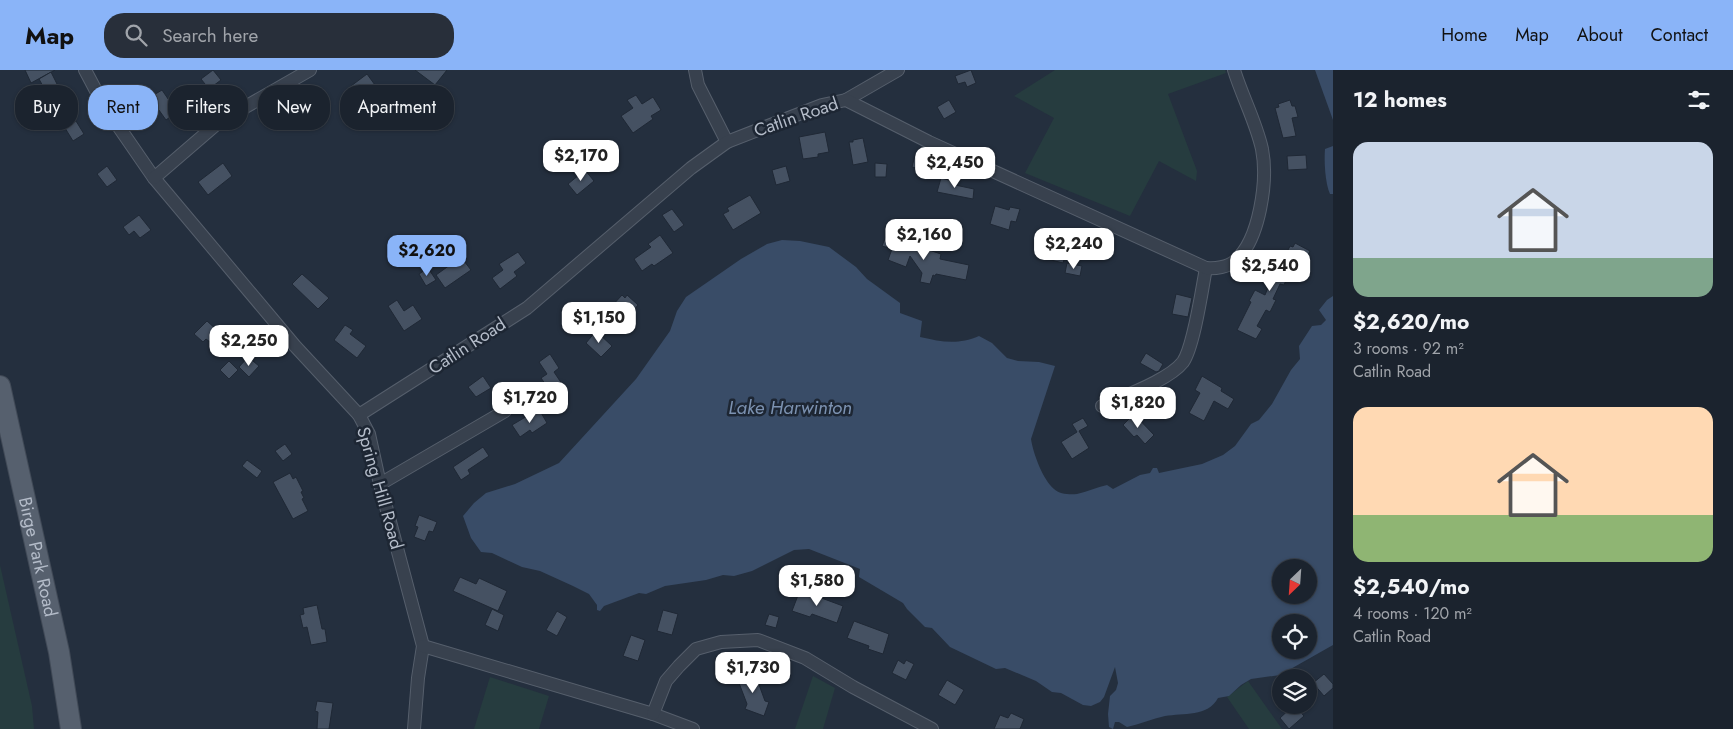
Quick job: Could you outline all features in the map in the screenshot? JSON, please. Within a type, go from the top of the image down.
[{"type":"main road","name":"Birge Park Road","points":[[0,386],[59,652],[71,729]]},
{"type":"street","name":"Spring Hill Road","points":[[85,70],[103,104],[154,178],[295,346],[359,415],[369,434],[380,484],[423,646],[418,678],[414,729]]},
{"type":"street","points":[[154,178],[219,122],[310,70]]},
{"type":"street","points":[[695,70],[698,85],[727,142]]},
{"type":"street","points":[[846,100],[898,70]]},
{"type":"street","points":[[1102,406],[1167,376],[1183,362],[1190,346],[1206,268],[1216,269],[1233,263],[1244,252],[1257,222],[1264,168],[1262,150],[1234,70]]},
{"type":"street","name":"Catlin Road","points":[[359,415],[527,308],[691,168],[727,142],[822,105],[846,100],[929,142],[1206,268]]},
{"type":"street","points":[[380,484],[505,411]]},
{"type":"street","points":[[653,714],[666,680],[696,649],[721,642],[758,640],[805,658],[915,725],[932,729]]},
{"type":"street","points":[[423,646],[653,714],[693,729]]},
{"type":"green space","points":[[1055,70],[1225,70],[1226,73],[1168,94],[1197,171],[1196,181],[1159,161],[1130,216],[1025,173],[1054,118],[1014,96]]},
{"type":"green space","points":[[0,565],[32,706],[34,729],[0,729]]},
{"type":"green space","points":[[813,676],[835,688],[823,729],[795,729]]},
{"type":"green space","points":[[490,677],[549,696],[539,729],[474,729]]},
{"type":"green space","points":[[1248,681],[1282,729],[1249,729],[1227,697]]},
{"type":"water","points":[[1315,70],[1333,70],[1333,120]]},
{"type":"water","points":[[1333,146],[1333,194],[1330,194],[1325,172],[1325,149]]},
{"type":"water","name":"Lake Harwinton","points":[[782,240],[800,241],[829,247],[856,267],[867,279],[900,303],[900,313],[922,321],[920,337],[957,342],[979,336],[992,343],[1007,358],[1055,366],[1031,439],[1036,459],[1050,485],[1056,491],[1068,494],[1081,493],[1107,485],[1113,489],[1140,475],[1150,473],[1153,468],[1157,468],[1159,473],[1202,464],[1223,455],[1235,446],[1251,424],[1259,420],[1272,404],[1291,370],[1300,359],[1299,346],[1312,326],[1321,325],[1326,320],[1319,310],[1333,296],[1333,645],[1317,654],[1317,614],[1272,614],[1272,659],[1308,659],[1291,669],[1272,669],[1272,676],[1251,679],[1229,696],[1218,698],[1214,704],[1202,711],[1165,716],[1127,727],[1119,722],[1115,722],[1113,729],[1109,727],[1108,714],[1110,696],[1116,690],[1118,683],[1115,667],[1104,697],[1100,702],[1091,706],[1083,705],[1061,693],[1052,692],[1036,681],[1005,668],[996,669],[950,647],[932,628],[925,627],[903,603],[859,577],[860,569],[809,549],[794,550],[752,571],[734,576],[723,575],[706,580],[665,586],[646,594],[639,593],[604,606],[600,611],[597,610],[597,605],[589,594],[573,586],[540,571],[522,567],[492,553],[481,552],[471,538],[463,516],[474,503],[486,493],[515,484],[559,463],[636,379],[670,331],[677,311],[686,297],[741,259],[767,244]]},
{"type":"building","points":[[25,70],[55,70],[31,83]]},
{"type":"building","points":[[213,70],[221,80],[214,85],[206,85],[201,79]]},
{"type":"building","points":[[415,70],[447,70],[435,85]]},
{"type":"building","points":[[971,70],[976,83],[967,87],[965,82],[958,84],[955,76]]},
{"type":"building","points":[[51,72],[58,85],[42,85],[39,79]]},
{"type":"building","points":[[367,74],[375,85],[352,85]]},
{"type":"building","points":[[162,90],[168,99],[168,119],[166,120],[158,109],[158,92]]},
{"type":"building","points":[[636,95],[642,104],[653,97],[661,110],[651,116],[653,119],[633,133],[621,116],[633,108],[627,100]]},
{"type":"building","points":[[949,100],[956,112],[944,119],[937,107]]},
{"type":"building","points":[[1290,100],[1292,106],[1295,106],[1298,117],[1292,118],[1296,136],[1283,138],[1275,108],[1279,107],[1278,104]]},
{"type":"building","points":[[78,124],[84,134],[73,141],[66,130],[78,130]]},
{"type":"building","points":[[825,132],[829,152],[818,154],[818,157],[803,159],[799,137]]},
{"type":"building","points":[[863,138],[868,162],[853,165],[849,142]]},
{"type":"building","points":[[915,155],[926,158],[923,170],[912,167]]},
{"type":"building","points":[[1306,155],[1307,169],[1288,170],[1287,156]]},
{"type":"building","points":[[223,163],[232,176],[208,195],[198,182]]},
{"type":"building","points":[[875,163],[887,164],[886,177],[875,177]]},
{"type":"building","points":[[107,166],[117,180],[107,187],[97,174]]},
{"type":"building","points":[[786,166],[790,181],[776,185],[772,170]]},
{"type":"building","points":[[585,170],[594,181],[577,195],[568,184]]},
{"type":"building","points":[[941,178],[956,182],[955,185],[974,189],[973,199],[937,192]]},
{"type":"building","points":[[750,195],[761,213],[733,230],[723,214],[729,211],[727,208]]},
{"type":"building","points":[[995,206],[1009,210],[1010,207],[1020,209],[1016,222],[1011,221],[1009,230],[990,224]]},
{"type":"building","points":[[672,209],[684,225],[674,232],[662,215]]},
{"type":"building","points":[[139,215],[151,230],[140,238],[134,231],[129,235],[123,227]]},
{"type":"building","points":[[660,235],[673,253],[654,266],[652,264],[642,271],[634,259],[651,247],[648,244]]},
{"type":"building","points":[[1051,235],[1070,240],[1063,263],[1047,259],[1048,255],[1046,254]]},
{"type":"building","points":[[886,236],[941,254],[940,259],[969,265],[966,280],[936,274],[935,276],[933,275],[930,284],[920,282],[922,273],[910,256],[906,267],[888,260],[892,249],[882,246]]},
{"type":"building","points":[[1295,243],[1310,251],[1303,265],[1294,261],[1284,285],[1280,284],[1273,299],[1276,300],[1270,312],[1266,310],[1257,326],[1262,329],[1256,339],[1237,330],[1255,290],[1265,295],[1278,263],[1281,264],[1290,246],[1293,247]]},
{"type":"building","points":[[518,252],[526,263],[514,272],[517,276],[500,289],[492,278],[503,270],[499,264]]},
{"type":"building","points":[[461,257],[471,270],[445,288],[436,275]]},
{"type":"building","points":[[1067,263],[1082,266],[1080,276],[1065,273]]},
{"type":"building","points":[[428,268],[436,280],[426,286],[419,274]]},
{"type":"building","points":[[302,274],[329,298],[318,309],[292,284]]},
{"type":"building","points":[[1176,294],[1192,298],[1188,317],[1172,314]]},
{"type":"building","points":[[622,295],[625,298],[627,295],[638,305],[629,316],[626,313],[622,318],[611,307]]},
{"type":"building","points":[[397,300],[404,311],[413,305],[422,319],[404,331],[388,306]]},
{"type":"building","points":[[207,321],[219,332],[210,342],[206,339],[203,342],[194,334]]},
{"type":"building","points":[[345,325],[353,330],[350,334],[366,346],[357,358],[334,340]]},
{"type":"building","points":[[596,331],[612,346],[601,357],[586,343]]},
{"type":"building","points":[[1146,353],[1163,364],[1159,371],[1156,372],[1140,363]]},
{"type":"building","points":[[550,354],[559,368],[554,372],[562,384],[551,392],[541,378],[547,374],[539,362]]},
{"type":"building","points":[[248,357],[259,366],[249,377],[239,367]]},
{"type":"building","points":[[229,361],[238,370],[229,379],[220,370]]},
{"type":"building","points":[[483,376],[491,388],[476,397],[468,387]]},
{"type":"building","points":[[1202,376],[1222,388],[1221,391],[1234,399],[1228,409],[1214,401],[1204,421],[1189,413],[1200,393],[1195,390]]},
{"type":"building","points":[[1153,392],[1160,398],[1161,402],[1154,410],[1145,401]]},
{"type":"building","points":[[540,411],[547,423],[532,433],[530,430],[520,437],[512,425],[534,412],[535,414]]},
{"type":"building","points":[[1134,414],[1154,435],[1145,444],[1137,435],[1134,437],[1123,425]]},
{"type":"building","points":[[1083,418],[1088,426],[1079,431],[1089,448],[1072,459],[1061,442],[1077,432],[1072,424]]},
{"type":"building","points":[[285,444],[292,454],[283,461],[275,451]]},
{"type":"building","points":[[483,447],[489,456],[468,470],[470,474],[461,480],[453,467]]},
{"type":"building","points":[[247,460],[262,471],[257,478],[242,466]]},
{"type":"building","points":[[290,473],[293,479],[296,477],[303,491],[301,492],[304,498],[302,499],[308,511],[293,519],[273,482]]},
{"type":"building","points":[[419,515],[437,522],[433,532],[429,531],[425,541],[414,537],[418,527],[415,526]]},
{"type":"building","points":[[460,577],[476,584],[479,578],[507,591],[498,611],[453,591]]},
{"type":"building","points":[[800,590],[843,606],[837,623],[812,614],[810,617],[792,611]]},
{"type":"building","points":[[317,605],[327,642],[311,645],[307,627],[303,628],[300,615],[304,614],[303,608]]},
{"type":"building","points":[[492,609],[504,615],[498,631],[485,625]]},
{"type":"building","points":[[663,610],[678,614],[672,635],[657,631]]},
{"type":"building","points":[[557,611],[567,617],[557,636],[546,630]]},
{"type":"building","points":[[769,614],[779,617],[776,628],[765,625]]},
{"type":"building","points":[[854,621],[889,634],[883,654],[868,649],[869,646],[847,638]]},
{"type":"building","points":[[631,635],[645,640],[638,661],[623,656]]},
{"type":"building","points":[[898,660],[904,664],[906,660],[914,664],[906,680],[892,673]]},
{"type":"building","points":[[754,671],[765,701],[769,702],[764,716],[745,709],[747,704],[739,683],[742,682],[740,676]]},
{"type":"building","points":[[1324,674],[1333,684],[1333,688],[1324,696],[1317,688],[1317,680]]},
{"type":"building","points":[[947,680],[964,690],[955,705],[938,695]]},
{"type":"building","points":[[317,701],[333,703],[329,729],[317,729],[318,712],[315,711]]},
{"type":"building","points":[[1011,713],[1024,719],[1020,729],[994,729],[1000,715],[1008,718]]},
{"type":"building","points":[[1284,714],[1302,714],[1304,716],[1289,729],[1280,718]]}]
